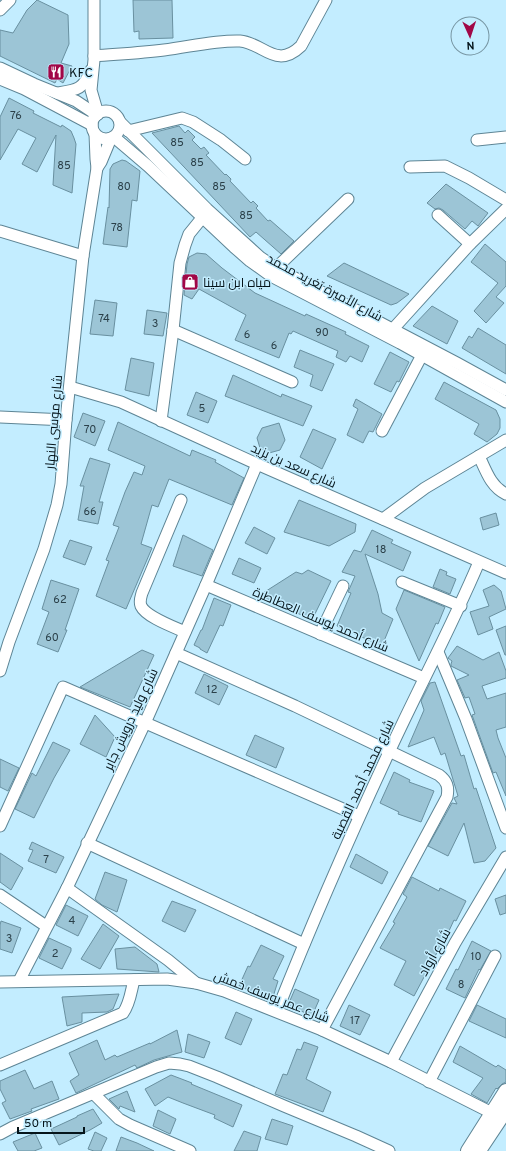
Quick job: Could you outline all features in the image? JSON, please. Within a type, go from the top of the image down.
[{"type":"main road","points":[[468,1151],[506,1091]]},
{"type":"main road","points":[[478,1151],[506,1110]]},
{"type":"street","points":[[0,10],[10,0]]},
{"type":"street","points":[[94,0],[94,75],[91,90],[100,113]]},
{"type":"street","points":[[94,58],[163,51],[232,41],[254,45],[277,56],[290,54],[301,46],[326,0]]},
{"type":"street","points":[[56,93],[81,87],[88,76],[94,58]]},
{"type":"street","points":[[0,68],[100,113],[112,113],[116,115],[120,122],[119,130],[113,137],[108,139],[101,138],[94,129],[30,92],[0,79]]},
{"type":"street","points":[[94,129],[95,118],[100,113]]},
{"type":"street","points":[[128,131],[182,118],[193,122],[221,140],[245,159]]},
{"type":"street","name":"شارع الأميرة تغريد محمد","points":[[120,122],[207,209],[260,258],[276,268],[506,390]]},
{"type":"street","name":"شارع موسى النهار","points":[[0,671],[9,642],[44,549],[57,506],[61,484],[83,256],[97,168],[94,129]]},
{"type":"street","name":"شارع موسى النهار","points":[[97,168],[113,137]]},
{"type":"street","name":"شارع الأميرة تغريد محمد","points":[[113,137],[148,166],[202,218],[250,261],[271,276],[422,355],[506,402]]},
{"type":"street","points":[[477,140],[506,137]]},
{"type":"street","points":[[410,167],[444,166],[469,178],[506,200]]},
{"type":"street","points":[[276,268],[348,199]]},
{"type":"street","points":[[393,329],[470,244],[506,209]]},
{"type":"street","points":[[438,216],[470,244]]},
{"type":"street","points":[[161,421],[180,263],[189,234],[202,218]]},
{"type":"street","points":[[0,231],[83,256]]},
{"type":"street","points":[[173,330],[292,382]]},
{"type":"street","points":[[382,431],[422,355]]},
{"type":"street","name":"شارع سعد بن يزيد","points":[[70,387],[121,402],[257,464],[506,573]]},
{"type":"street","points":[[0,417],[66,420]]},
{"type":"street","points":[[496,446],[506,432]]},
{"type":"street","points":[[383,519],[426,488],[506,440]]},
{"type":"street","points":[[479,456],[492,484],[497,490],[506,494]]},
{"type":"street","name":"شارع وليد درويش جابر","points":[[19,981],[46,926],[67,888],[145,722],[206,585],[257,464]]},
{"type":"street","points":[[181,500],[142,593],[140,602],[143,609],[153,616],[185,632]]},
{"type":"street","name":"شارع محمد أحمد القصبة","points":[[277,1011],[359,816],[480,562]]},
{"type":"street","points":[[402,582],[460,606]]},
{"type":"street","name":"شارع أحمد يوسف العطاطرة","points":[[206,585],[424,678]]},
{"type":"street","points":[[320,634],[343,586]]},
{"type":"street","points":[[438,652],[466,719],[506,828]]},
{"type":"street","points":[[176,653],[295,706],[439,775],[444,778],[448,785],[447,797],[322,1030]]},
{"type":"street","points":[[0,826],[63,687],[359,816]]},
{"type":"street","points":[[87,843],[304,944]]},
{"type":"street","name":"شارع أرواد","points":[[391,1062],[455,942],[506,857]]},
{"type":"street","points":[[67,888],[168,960],[196,983]]},
{"type":"street","points":[[0,896],[46,926]]},
{"type":"street","points":[[429,1082],[495,956]]},
{"type":"street","name":"شارع عمر يوسف خمش","points":[[0,982],[167,979],[196,983],[224,991],[322,1030],[391,1062],[492,1113]]},
{"type":"street","points":[[0,1065],[122,1013],[126,1009],[134,980]]},
{"type":"street","points":[[0,1134],[13,1127],[156,1067],[169,1063],[189,1066],[217,1077],[389,1151]]},
{"type":"street","points":[[94,1094],[118,1119],[190,1151]]},
{"type":"building","points":[[37,0],[68,15],[69,44],[61,63],[72,66],[63,83],[57,79],[55,83],[0,56],[0,30],[13,33],[27,10]]},
{"type":"building","points":[[133,0],[172,0],[173,38],[139,39],[139,31],[134,32]]},
{"type":"building","points":[[9,98],[34,111],[33,113],[61,127],[62,125],[71,131],[76,144],[72,193],[53,185],[56,135],[37,172],[22,164],[36,138],[18,129],[0,160],[0,117]]},
{"type":"building","points":[[179,126],[185,133],[188,130],[195,137],[192,140],[201,149],[204,147],[209,153],[206,155],[225,175],[226,174],[231,179],[230,181],[251,203],[253,201],[258,206],[256,208],[268,221],[270,220],[294,241],[281,254],[256,232],[250,237],[152,133]]},
{"type":"building","points":[[122,160],[126,161],[140,171],[137,201],[132,200],[127,247],[103,244],[108,207],[109,208],[110,169],[113,164]]},
{"type":"building","points":[[446,184],[488,213],[478,226],[472,221],[465,229],[443,210],[439,208],[435,209],[427,203]]},
{"type":"building","points":[[485,244],[506,262],[506,286],[496,297],[504,303],[486,323],[474,311],[498,283],[471,262]]},
{"type":"building","points":[[197,253],[206,254],[255,293],[305,316],[306,314],[346,332],[345,334],[369,346],[362,362],[350,356],[346,362],[336,357],[338,351],[293,331],[291,334],[289,333],[279,358],[235,340],[246,315],[199,289],[192,299],[184,295],[189,257]]},
{"type":"building","points":[[344,263],[409,294],[397,303],[391,305],[327,276]]},
{"type":"building","points":[[95,300],[117,303],[113,336],[90,334]]},
{"type":"building","points":[[432,306],[458,321],[447,344],[413,326]]},
{"type":"building","points":[[147,310],[167,313],[163,336],[144,334]]},
{"type":"building","points":[[478,328],[506,345],[506,374],[462,348],[469,336],[472,338]]},
{"type":"building","points":[[300,350],[334,364],[322,391],[310,386],[313,375],[294,367]]},
{"type":"building","points":[[390,352],[409,362],[399,382],[397,381],[391,392],[374,384]]},
{"type":"building","points":[[131,358],[154,363],[149,396],[125,390]]},
{"type":"building","points":[[233,375],[281,397],[282,394],[312,406],[303,426],[225,396]]},
{"type":"building","points":[[444,382],[496,410],[500,419],[500,428],[497,434],[487,442],[474,434],[479,424],[435,399]]},
{"type":"building","points":[[196,392],[217,401],[208,423],[187,415]]},
{"type":"building","points":[[356,399],[382,414],[373,432],[369,431],[363,443],[347,435],[358,409],[353,406]]},
{"type":"building","points":[[83,413],[105,421],[95,446],[74,437]]},
{"type":"building","points":[[118,422],[190,456],[192,450],[216,460],[215,462],[244,478],[232,505],[169,479],[158,507],[152,505],[141,544],[152,548],[126,609],[96,596],[109,561],[106,560],[119,527],[113,525],[125,492],[134,472],[142,475],[145,466],[108,450]]},
{"type":"building","points":[[279,423],[285,440],[280,450],[269,453],[260,448],[257,438],[262,428]]},
{"type":"building","points":[[313,429],[336,439],[322,469],[300,457]]},
{"type":"building","points":[[90,458],[110,464],[99,502],[103,502],[98,524],[78,520],[84,486],[80,486]]},
{"type":"building","points":[[299,500],[356,524],[355,532],[329,546],[284,532]]},
{"type":"building","points":[[496,513],[499,525],[483,530],[480,518]]},
{"type":"building","points":[[254,527],[275,538],[267,554],[245,543]]},
{"type":"building","points":[[372,530],[393,540],[391,543],[411,552],[403,571],[365,554],[378,594],[382,613],[393,619],[382,646],[337,626],[351,593],[348,592],[355,576],[342,572],[354,550],[361,552]]},
{"type":"building","points":[[183,535],[213,550],[202,576],[173,566]]},
{"type":"building","points":[[70,540],[92,547],[85,565],[63,557]]},
{"type":"building","points":[[239,558],[261,568],[254,583],[232,574]]},
{"type":"building","points":[[440,569],[447,572],[446,575],[456,579],[450,594],[433,587]]},
{"type":"building","points":[[308,570],[331,581],[312,620],[263,597],[263,593],[296,572],[302,574]]},
{"type":"building","points":[[51,580],[79,589],[65,630],[67,630],[58,652],[37,644],[49,612],[42,609]]},
{"type":"building","points":[[494,585],[501,591],[506,609],[489,617],[493,629],[478,635],[470,612],[489,606],[483,590]]},
{"type":"building","points":[[404,590],[445,607],[419,661],[396,609]]},
{"type":"building","points":[[214,598],[231,605],[223,626],[220,625],[207,653],[194,645],[202,630]]},
{"type":"building","points":[[506,626],[506,655],[505,655],[496,630]]},
{"type":"building","points":[[457,646],[483,660],[499,652],[506,671],[506,678],[482,686],[487,699],[506,693],[506,727],[496,730],[506,758],[506,796],[496,772],[493,773],[472,715],[475,714],[469,697],[465,698],[457,680],[469,675],[451,666],[452,661],[448,658]]},
{"type":"building","points":[[142,650],[154,655],[130,707],[80,687]]},
{"type":"building","points":[[204,674],[228,686],[219,705],[195,693]]},
{"type":"building","points":[[435,682],[461,756],[464,755],[474,789],[476,788],[496,848],[485,861],[474,863],[464,823],[448,856],[428,846],[452,803],[457,804],[454,798],[458,796],[445,753],[441,755],[434,737],[408,747],[424,710],[421,701],[430,683]]},
{"type":"building","points":[[95,715],[115,737],[106,757],[80,744]]},
{"type":"building","points":[[255,735],[284,748],[276,768],[246,755]]},
{"type":"building","points":[[53,742],[70,750],[34,818],[15,809],[32,773],[36,776]]},
{"type":"building","points":[[0,759],[19,768],[8,791],[0,787]]},
{"type":"building","points":[[394,772],[410,780],[409,782],[434,791],[421,822],[398,814],[399,812],[380,803]]},
{"type":"building","points":[[32,842],[64,857],[56,873],[28,861],[33,850],[29,849]]},
{"type":"building","points":[[0,853],[23,868],[11,890],[0,882]]},
{"type":"building","points":[[356,854],[388,872],[382,884],[350,867]]},
{"type":"building","points":[[105,872],[127,880],[117,912],[102,905],[95,899]]},
{"type":"building","points":[[412,877],[439,891],[440,888],[466,901],[456,921],[454,920],[442,946],[441,945],[414,996],[394,985],[406,961],[380,948],[395,923],[393,922],[407,897],[403,894]]},
{"type":"building","points":[[506,895],[506,913],[500,915],[495,899]]},
{"type":"building","points":[[172,901],[196,910],[185,932],[162,921]]},
{"type":"building","points":[[66,905],[88,916],[78,936],[56,925]]},
{"type":"building","points":[[1,921],[21,928],[12,953],[0,949]]},
{"type":"building","points":[[103,924],[119,936],[100,969],[81,959]]},
{"type":"building","points":[[49,938],[71,948],[62,969],[39,958]]},
{"type":"building","points":[[472,941],[491,951],[480,970],[479,969],[465,998],[446,989],[456,969],[458,970]]},
{"type":"building","points":[[261,945],[284,956],[273,979],[278,981],[272,1000],[239,986],[248,966],[250,967]]},
{"type":"building","points":[[135,947],[157,964],[159,972],[117,969],[115,949]]},
{"type":"building","points":[[295,989],[319,1000],[312,1016],[288,1005]]},
{"type":"building","points":[[119,994],[113,1009],[107,1012],[82,1013],[82,1022],[67,1026],[62,997]]},
{"type":"building","points":[[349,1005],[370,1015],[360,1035],[340,1026]]},
{"type":"building","points":[[477,1005],[506,1019],[506,1038],[469,1021]]},
{"type":"building","points":[[236,1012],[252,1019],[241,1045],[225,1038]]},
{"type":"building","points":[[177,1030],[182,1052],[154,1060],[137,1068],[135,1065],[76,1093],[70,1081],[79,1075],[69,1053],[97,1040],[105,1060],[115,1055],[117,1057],[150,1044]]},
{"type":"building","points":[[188,1034],[210,1042],[204,1058],[185,1052]]},
{"type":"building","points":[[304,1042],[318,1047],[306,1079],[331,1092],[323,1112],[275,1094],[283,1074],[287,1075],[297,1049],[301,1050]]},
{"type":"building","points":[[460,1046],[496,1067],[498,1065],[506,1070],[506,1082],[497,1089],[496,1088],[487,1103],[471,1094],[483,1078],[453,1062]]},
{"type":"building","points":[[25,1070],[34,1089],[52,1081],[59,1099],[31,1109],[32,1111],[10,1119],[2,1103],[6,1101],[0,1089],[0,1081]]},
{"type":"building","points":[[171,1075],[242,1105],[233,1127],[214,1118],[215,1115],[168,1097],[155,1106],[145,1089]]},
{"type":"building","points":[[127,1091],[135,1112],[120,1106],[119,1109],[109,1099]]},
{"type":"building","points":[[93,1109],[102,1123],[59,1145],[51,1129]]},
{"type":"building","points":[[158,1110],[176,1119],[170,1134],[153,1126]]},
{"type":"building","points":[[272,1119],[293,1126],[287,1145],[265,1139]]},
{"type":"building","points":[[244,1131],[261,1137],[257,1151],[234,1151]]},
{"type":"building","points":[[95,1132],[107,1138],[101,1151],[88,1149]]},
{"type":"building","points":[[35,1133],[42,1148],[34,1151],[18,1151],[13,1142]]},
{"type":"building","points":[[121,1137],[137,1143],[154,1151],[116,1151]]},
{"type":"place","name":"KFC","points":[[56,72]]},
{"type":"place","name":"مياه ابن سينا","points":[[190,282]]}]
